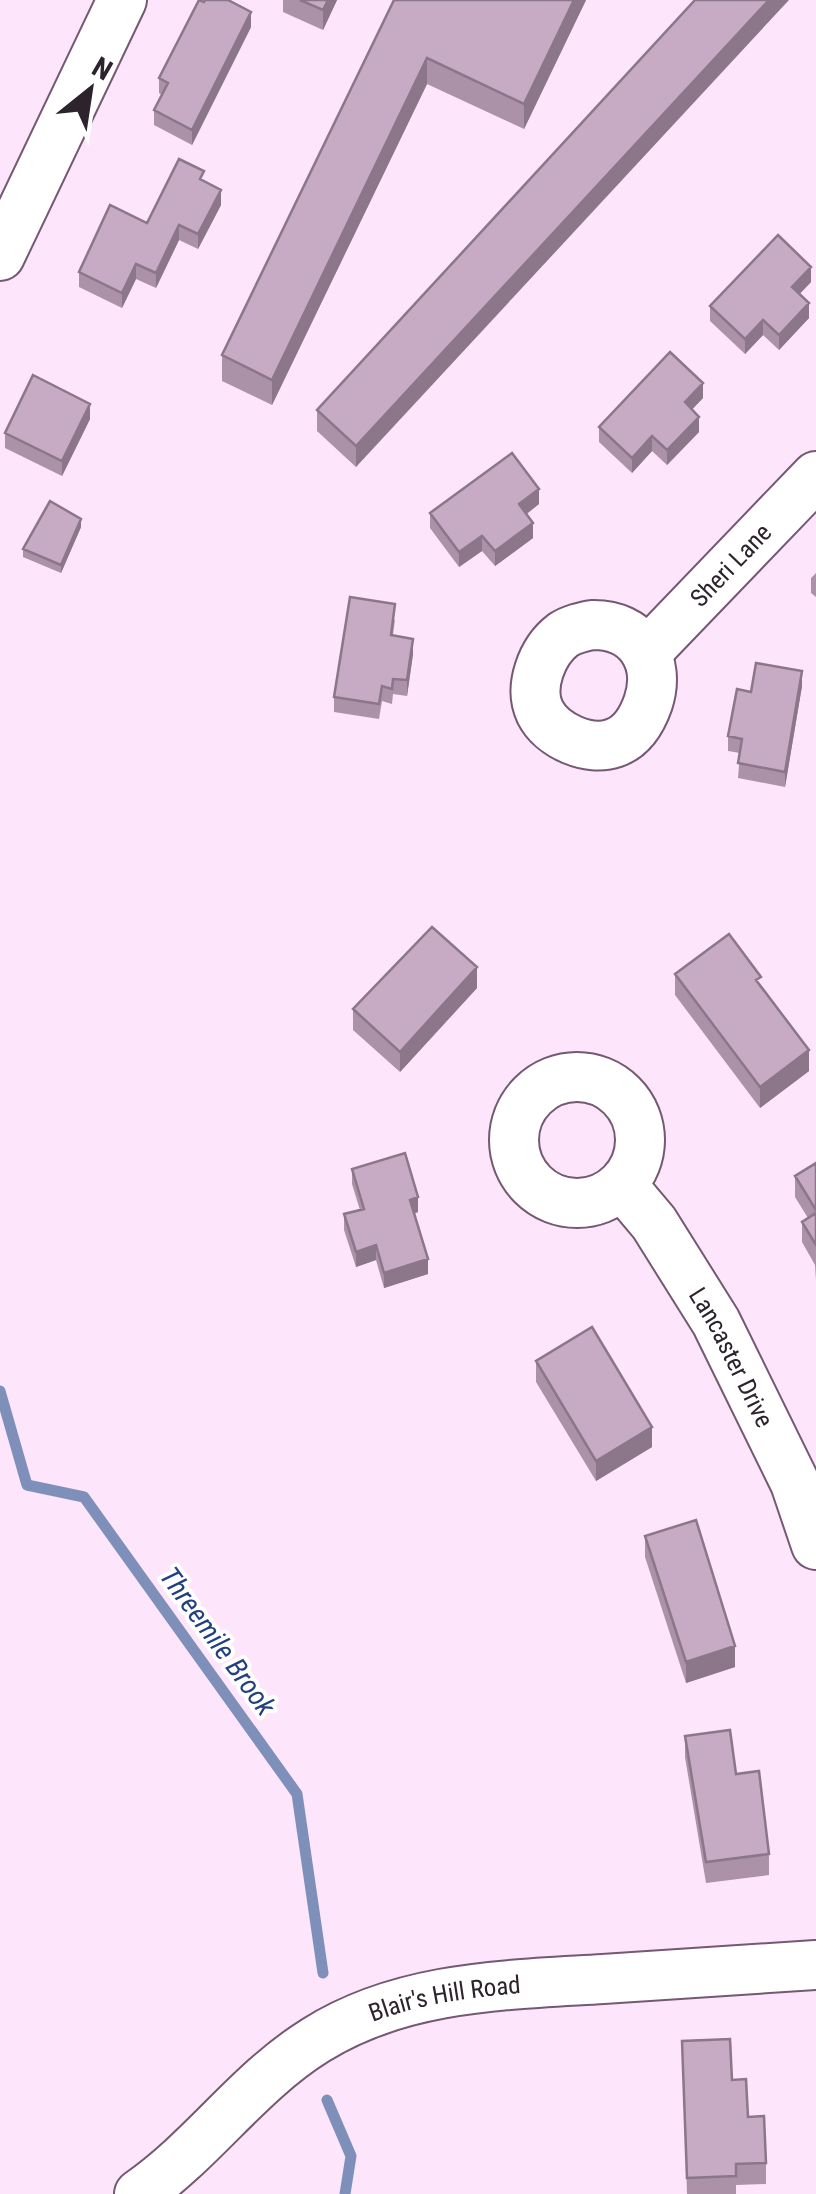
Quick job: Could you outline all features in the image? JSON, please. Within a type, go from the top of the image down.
[{"type":"street","points":[[0,256],[122,0]]},
{"type":"street","name":"Sheri Lane","points":[[646,654],[816,476]]},
{"type":"street","name":"Lancaster Drive","points":[[622,1185],[670,1247],[716,1322],[795,1483],[816,1544]]},
{"type":"street","name":"Blair's Hill Road","points":[[139,2194],[169,2173],[289,2058],[346,2023],[380,2008],[424,1996],[511,1985],[816,1965]]},
{"type":"building","points":[[199,0],[228,0],[251,12],[192,130],[154,110],[168,83],[159,78]]},
{"type":"building","points":[[300,0],[328,0],[323,10]]},
{"type":"building","points":[[394,0],[574,0],[524,104],[427,58],[272,380],[222,355]]},
{"type":"building","points":[[695,0],[769,0],[356,446],[317,410]]},
{"type":"building","points":[[179,159],[204,171],[200,179],[221,190],[198,234],[179,225],[156,273],[136,264],[122,293],[79,272],[110,205],[147,223]]},
{"type":"building","points":[[778,235],[811,267],[792,287],[809,303],[779,335],[763,320],[745,339],[710,306]]},
{"type":"building","points":[[670,352],[703,383],[685,402],[699,417],[667,450],[652,436],[632,458],[599,427]]},
{"type":"building","points":[[33,375],[90,404],[62,461],[5,433]]},
{"type":"building","points":[[512,453],[539,489],[519,504],[533,523],[495,551],[482,536],[459,552],[430,513]]},
{"type":"building","points":[[50,501],[81,519],[61,565],[23,549]]},
{"type":"building","points":[[350,597],[395,604],[391,635],[413,639],[407,680],[393,679],[392,689],[382,686],[379,704],[334,697]]},
{"type":"building","points":[[756,663],[802,671],[785,772],[738,763],[742,739],[728,736],[737,689],[751,692]]},
{"type":"building","points":[[432,927],[477,967],[400,1052],[353,1009]]},
{"type":"building","points":[[729,934],[761,977],[756,980],[809,1050],[760,1087],[675,974]]},
{"type":"building","points":[[405,1153],[418,1197],[410,1200],[428,1259],[384,1273],[376,1245],[356,1252],[344,1214],[364,1209],[352,1169]]},
{"type":"building","points":[[816,1163],[816,1210],[795,1176]]},
{"type":"building","points":[[816,1213],[816,1245],[802,1222]]},
{"type":"building","points":[[592,1327],[652,1427],[596,1461],[536,1361]]},
{"type":"building","points":[[696,1520],[735,1646],[686,1662],[645,1536]]},
{"type":"building","points":[[730,1730],[736,1774],[759,1771],[769,1854],[706,1862],[685,1736]]},
{"type":"building","points":[[730,2039],[732,2080],[746,2079],[748,2117],[764,2116],[766,2163],[736,2164],[736,2176],[687,2178],[682,2041]]},
{"type":"waterway","name":"Threemile Brook","points":[[0,1391],[27,1485],[84,1497],[297,1794],[323,1973]]},
{"type":"waterway","name":"Threemile Brook","points":[[327,2100],[351,2156],[345,2194]]}]
